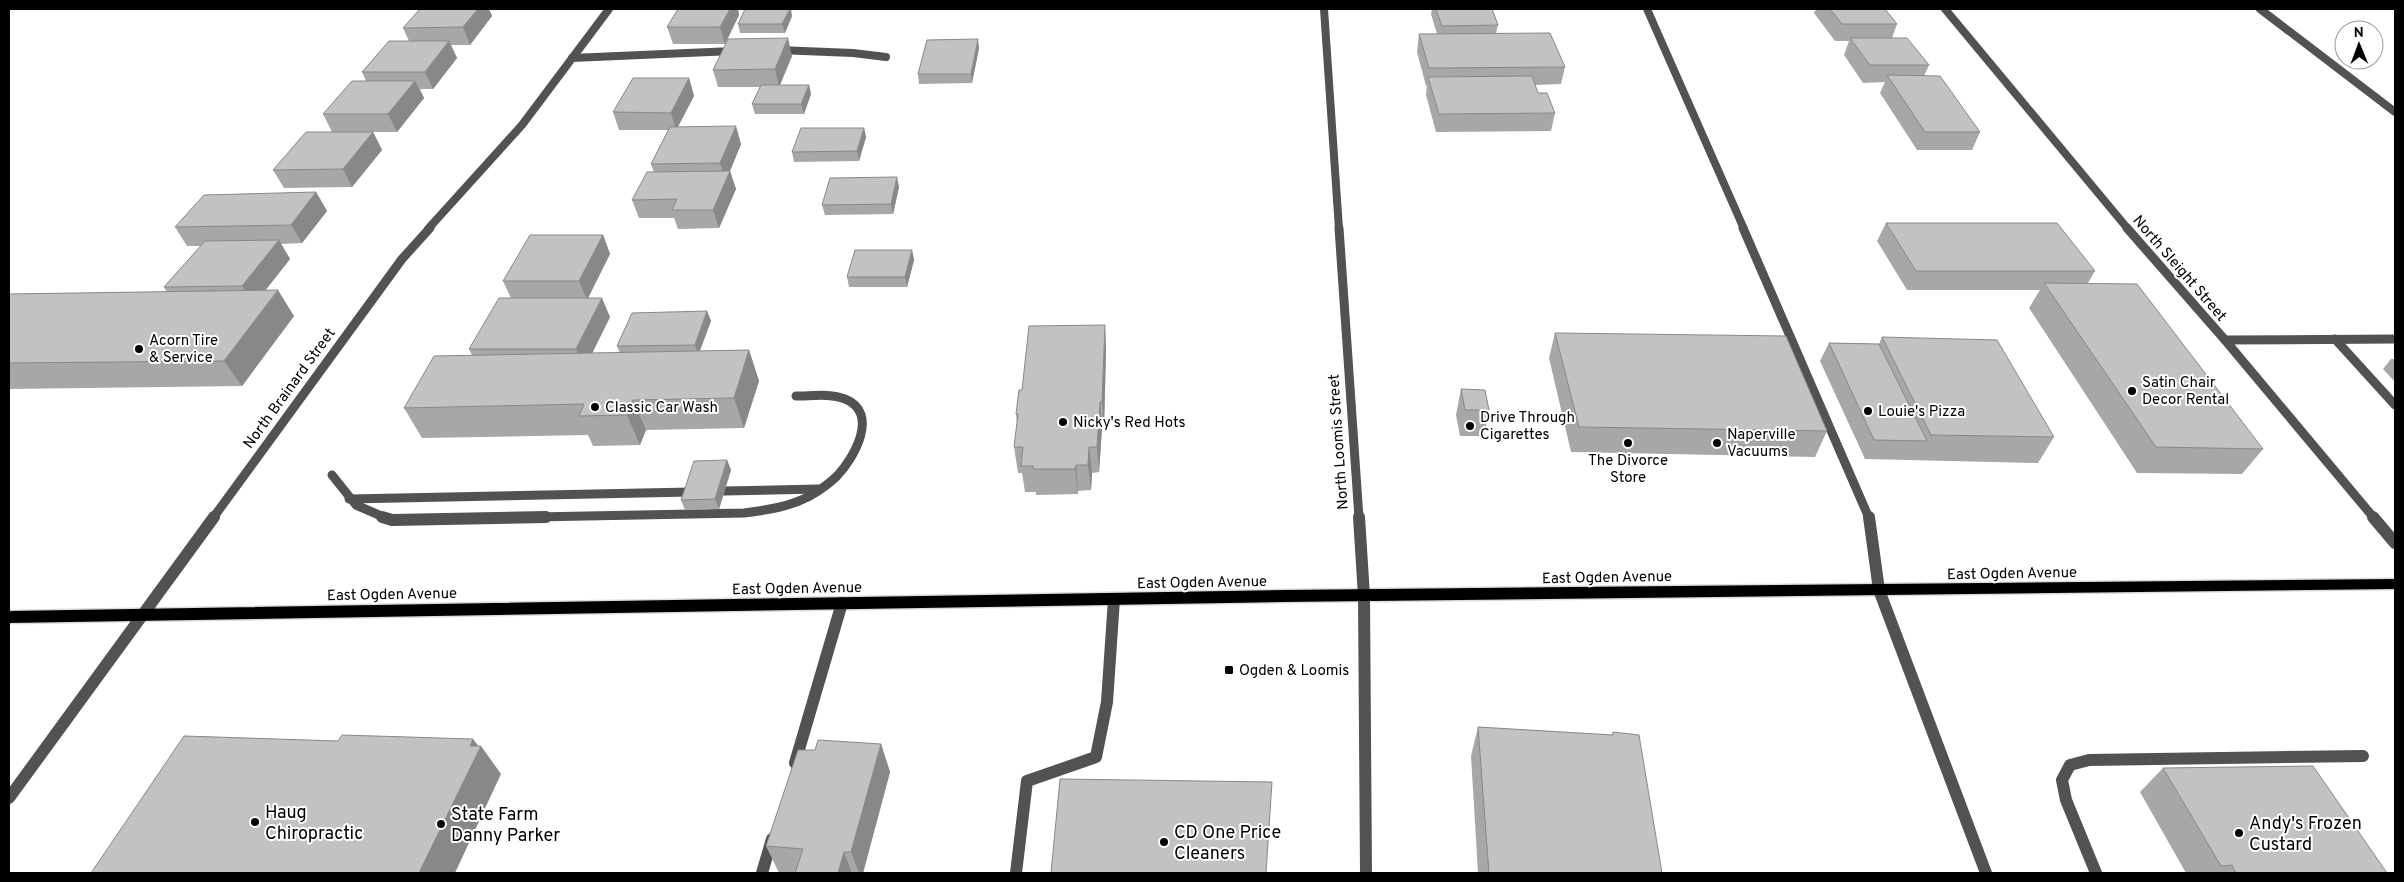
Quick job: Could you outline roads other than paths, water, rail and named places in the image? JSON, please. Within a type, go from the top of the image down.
[{"type":"main road","name":"East Ogden Avenue","points":[[9,618],[145,614],[1114,599],[2395,584]]},
{"type":"street","name":"North Brainard Street","points":[[9,798],[402,259],[522,125],[609,9]]},
{"type":"street","name":"North Loomis Street","points":[[1324,9],[1364,596],[1366,873]]},
{"type":"street","points":[[1647,9],[1868,513],[1879,590],[1986,873]]},
{"type":"street","name":"North Sleight Street","points":[[1946,9],[2150,256],[2225,340],[2395,543]]},
{"type":"street","points":[[2260,9],[2395,112]]},
{"type":"street","points":[[774,50],[853,53],[886,57]]},
{"type":"street","points":[[572,58],[746,51]]},
{"type":"street","points":[[2335,339],[2395,405]]},
{"type":"street","points":[[2225,340],[2395,339]]},
{"type":"street","points":[[332,475],[356,507],[392,520],[772,510],[803,500],[820,489],[838,474],[854,453],[861,436],[863,420],[859,408],[849,400],[837,397],[796,396]]},
{"type":"street","points":[[724,491],[820,489]]},
{"type":"street","points":[[349,499],[691,492]]},
{"type":"street","points":[[1016,873],[1027,781],[1096,757],[1107,702],[1114,599]]},
{"type":"street","points":[[791,778],[842,603]]},
{"type":"street","points":[[2096,873],[2066,800],[2062,780],[2070,765],[2089,760],[2363,756]]},
{"type":"street","points":[[762,873],[776,826]]},
{"type":"place","name":"Acorn Tire & Service","points":[[139,349]]},
{"type":"place","name":"Satin Chair Decor Rental","points":[[2132,391]]},
{"type":"place","name":"Classic Car Wash","points":[[595,407]]},
{"type":"place","name":"Louie's Pizza","points":[[1868,411]]},
{"type":"place","name":"Nicky's Red Hots","points":[[1063,422]]},
{"type":"place","name":"Drive Through Cigarettes","points":[[1470,426]]},
{"type":"place","name":"The Divorce Store","points":[[1628,443]]},
{"type":"place","name":"Naperville Vacuums","points":[[1717,443]]},
{"type":"place","name":"Ogden & Loomis","points":[[1229,670]]},
{"type":"place","name":"Haug Chiropractic","points":[[255,822]]},
{"type":"place","name":"State Farm Danny Parker","points":[[441,824]]},
{"type":"place","name":"Andy's Frozen Custard","points":[[2239,833]]},
{"type":"place","name":"CD One Price Cleaners","points":[[1164,842]]}]
